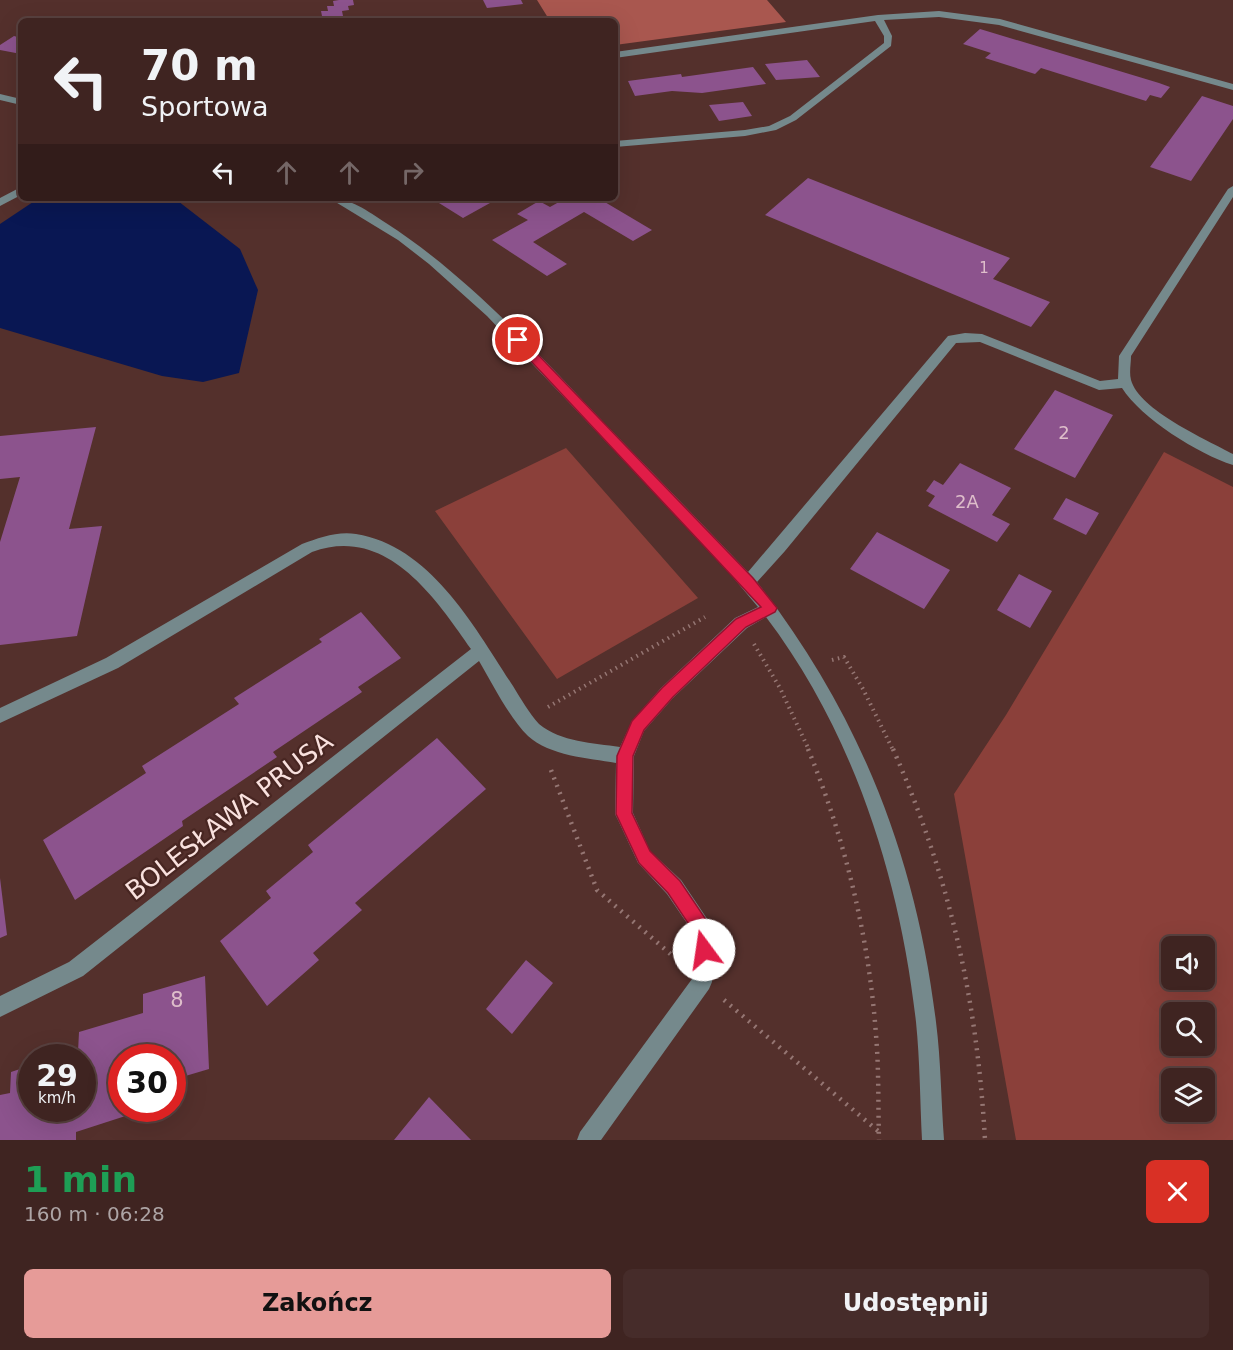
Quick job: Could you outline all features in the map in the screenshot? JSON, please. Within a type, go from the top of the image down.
[{"type":"street","points":[[618,55],[878,18],[939,14],[1000,22],[1233,87]]},
{"type":"street","points":[[618,144],[745,133],[772,128],[793,118],[888,44],[888,36],[878,18]]},
{"type":"street","points":[[0,97],[18,101]]},
{"type":"street","points":[[1233,189],[1229,203],[1125,356],[1124,383],[1143,406],[1182,432],[1233,460]]},
{"type":"street","points":[[0,203],[18,192]]},
{"type":"street","points":[[340,201],[379,222],[415,246],[477,298],[748,582],[770,608],[809,666],[858,762],[892,851],[908,922],[926,1022],[933,1140]]},
{"type":"street","points":[[748,582],[780,547],[952,339],[982,338],[1099,386],[1124,383]]},
{"type":"street","points":[[0,716],[112,663],[277,563],[307,548],[334,539],[358,540],[385,550],[406,564],[441,594],[535,732],[565,746],[625,756]]},
{"type":"street","points":[[588,1140],[702,982],[705,933],[674,887],[644,857],[624,814],[625,756],[638,726],[668,693],[741,623],[770,608]]},
{"type":"street","name":"BOLESŁAWA PRUSA","points":[[0,1007],[76,969],[480,651]]},
{"type":"path","points":[[526,719],[709,615]]},
{"type":"path","points":[[741,623],[774,676],[794,716],[836,819],[857,897],[875,1023],[879,1140]]},
{"type":"shaded area","points":[[537,0],[767,0],[786,22],[618,45],[618,18],[548,18]]},
{"type":"shaded area","points":[[34,201],[178,201],[240,249],[258,290],[239,373],[203,382],[162,376],[0,328],[0,224]]},
{"type":"shaded area","points":[[566,448],[698,598],[557,679],[435,511]]},
{"type":"shaded area","points":[[1164,452],[1233,487],[1233,1140],[1016,1140],[954,794],[1006,715]]},
{"type":"building","points":[[353,0],[354,5],[348,6],[349,10],[342,11],[343,16],[315,18],[322,16],[321,11],[328,11],[327,6],[334,6],[333,1]]},
{"type":"building","points":[[483,0],[521,0],[523,4],[487,8]]},
{"type":"building","points":[[980,29],[1170,87],[1161,98],[1150,95],[1146,101],[1041,68],[1035,74],[985,58],[991,53],[963,44]]},
{"type":"building","points":[[14,36],[18,37],[18,53],[0,50],[0,45]]},
{"type":"building","points":[[807,60],[820,77],[776,80],[765,64]]},
{"type":"building","points":[[753,67],[766,84],[702,93],[672,91],[635,96],[628,81],[681,74],[682,77]]},
{"type":"building","points":[[1202,96],[1233,106],[1233,119],[1191,181],[1150,167]]},
{"type":"building","points":[[743,102],[752,116],[719,121],[709,105]]},
{"type":"building","points":[[808,178],[1010,258],[993,279],[1050,302],[1031,327],[765,215]]},
{"type":"building","points":[[436,201],[494,201],[463,218]]},
{"type":"building","points":[[539,201],[550,207],[561,201],[603,201],[652,230],[633,241],[584,212],[533,242],[567,264],[547,276],[492,240],[528,220],[517,214]]},
{"type":"building","points":[[1055,390],[1113,415],[1075,478],[1014,449]]},
{"type":"building","points":[[96,427],[69,529],[102,526],[77,636],[0,645],[0,542],[20,477],[0,479],[0,436]]},
{"type":"building","points":[[960,463],[1011,488],[992,515],[1010,524],[997,542],[928,506],[935,496],[926,491],[934,480],[943,485]]},
{"type":"building","points":[[1066,498],[1099,513],[1086,535],[1053,519]]},
{"type":"building","points":[[877,532],[950,570],[924,609],[850,569]]},
{"type":"building","points":[[1019,574],[1052,591],[1030,628],[997,610]]},
{"type":"building","points":[[361,612],[401,658],[358,687],[362,692],[273,752],[277,757],[182,821],[183,826],[75,900],[43,840],[146,773],[142,766],[239,704],[234,698],[322,642],[319,639]]},
{"type":"building","points":[[437,738],[486,789],[355,903],[362,910],[313,953],[319,960],[267,1006],[220,941],[271,898],[266,891],[313,852],[308,845]]},
{"type":"building","points":[[0,878],[7,935],[0,938]]},
{"type":"building","points":[[526,960],[553,983],[512,1034],[486,1009]]},
{"type":"building","points":[[205,976],[209,1069],[186,1076],[186,1044],[108,1044],[108,1122],[76,1132],[76,1140],[0,1140],[0,1095],[10,1093],[11,1072],[18,1070],[18,1122],[96,1122],[96,1044],[78,1044],[79,1032],[143,1013],[143,994]]},
{"type":"building","points":[[429,1097],[471,1140],[394,1140]]},
{"type":"route","points":[[518,340],[770,608],[741,623],[668,693],[638,726],[625,756],[624,814],[644,857],[674,887],[705,933],[704,950]]}]
